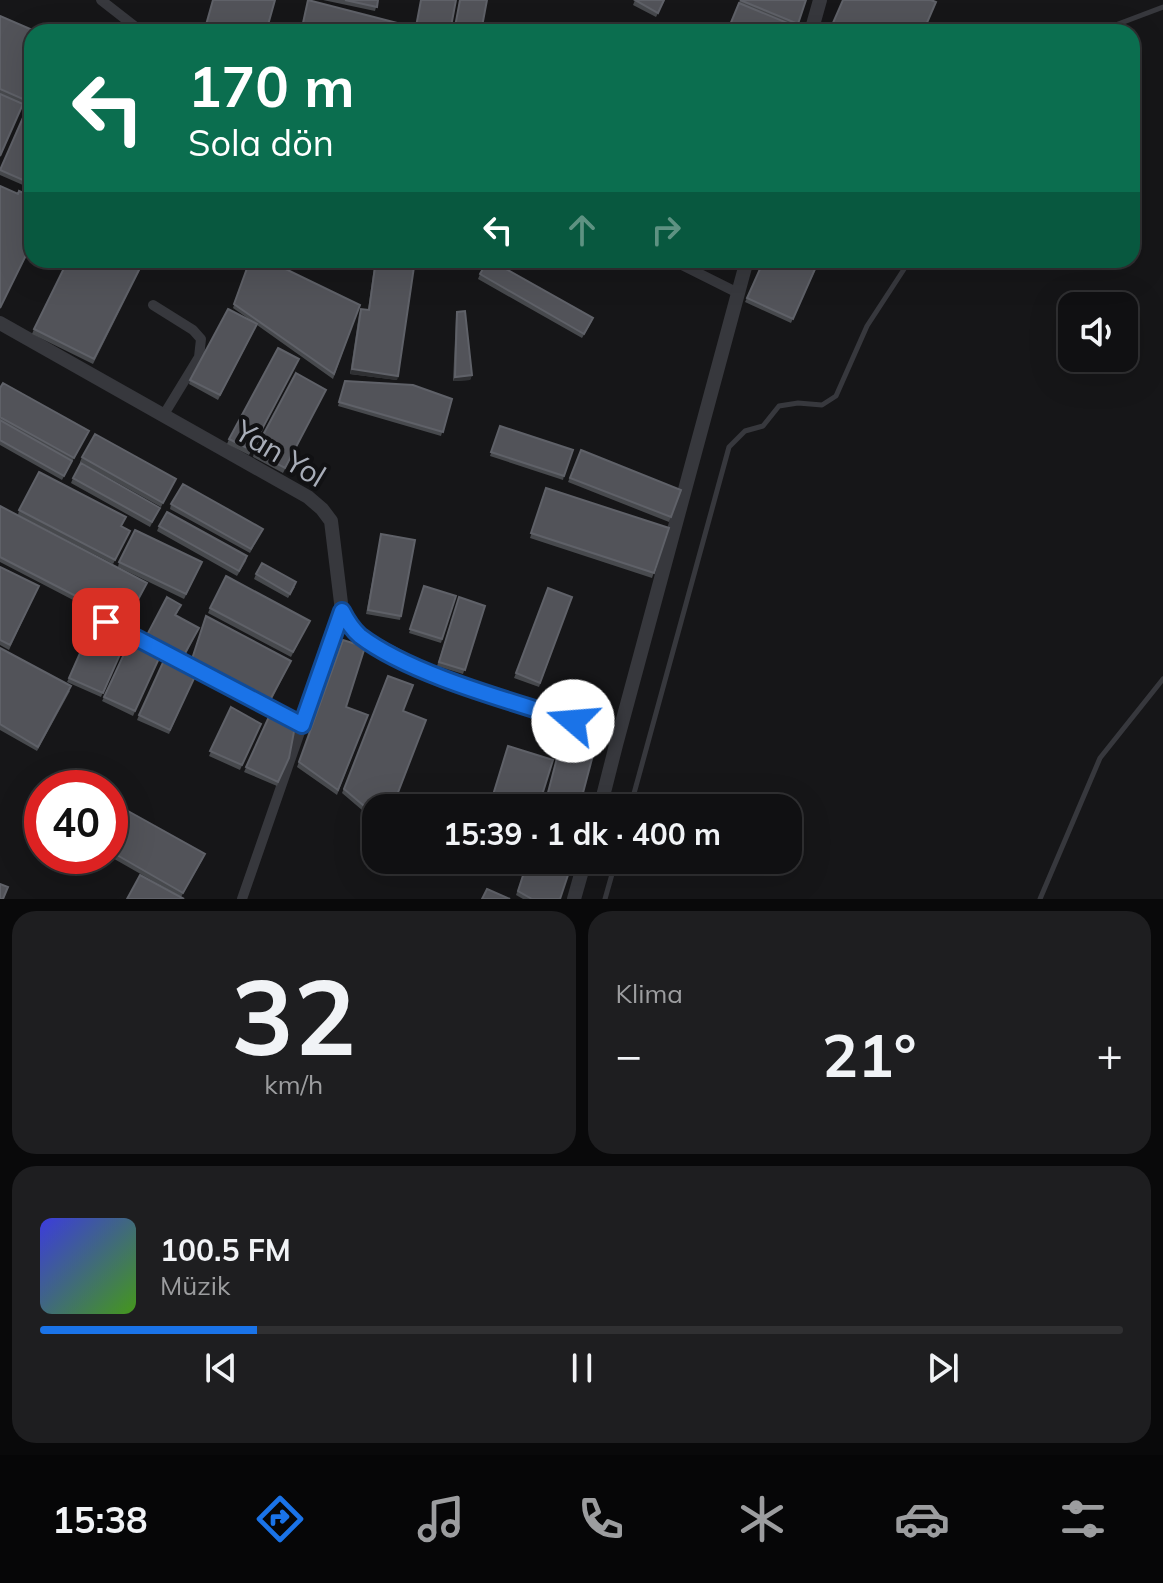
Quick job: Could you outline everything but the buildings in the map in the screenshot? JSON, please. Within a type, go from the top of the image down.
[{"type":"street","points":[[101,0],[132,24]]},
{"type":"street","points":[[813,24],[820,0]]},
{"type":"street","points":[[688,268],[738,293]]},
{"type":"street","points":[[604,794],[745,268]]},
{"type":"street","points":[[153,305],[193,330],[201,339],[199,357],[163,416]]},
{"type":"street","name":"Yan Yol","points":[[0,323],[308,497],[331,521],[342,611]]},
{"type":"street","points":[[78,607],[302,725]]},
{"type":"street","points":[[342,611],[352,628],[362,637],[423,669],[600,730],[612,736],[616,745]]},
{"type":"street","points":[[242,899],[342,611]]},
{"type":"street","points":[[574,899],[581,874]]},
{"type":"lane","points":[[1118,24],[1163,7]]},
{"type":"lane","points":[[634,794],[729,447],[745,431],[763,426],[779,406],[798,403],[822,405],[836,396],[867,326],[905,268]]},
{"type":"lane","points":[[1040,899],[1100,758],[1163,679]]},
{"type":"lane","points":[[605,899],[612,874]]},
{"type":"route","points":[[106,622],[302,725],[342,611],[352,628],[362,637],[423,669],[573,721]]}]
